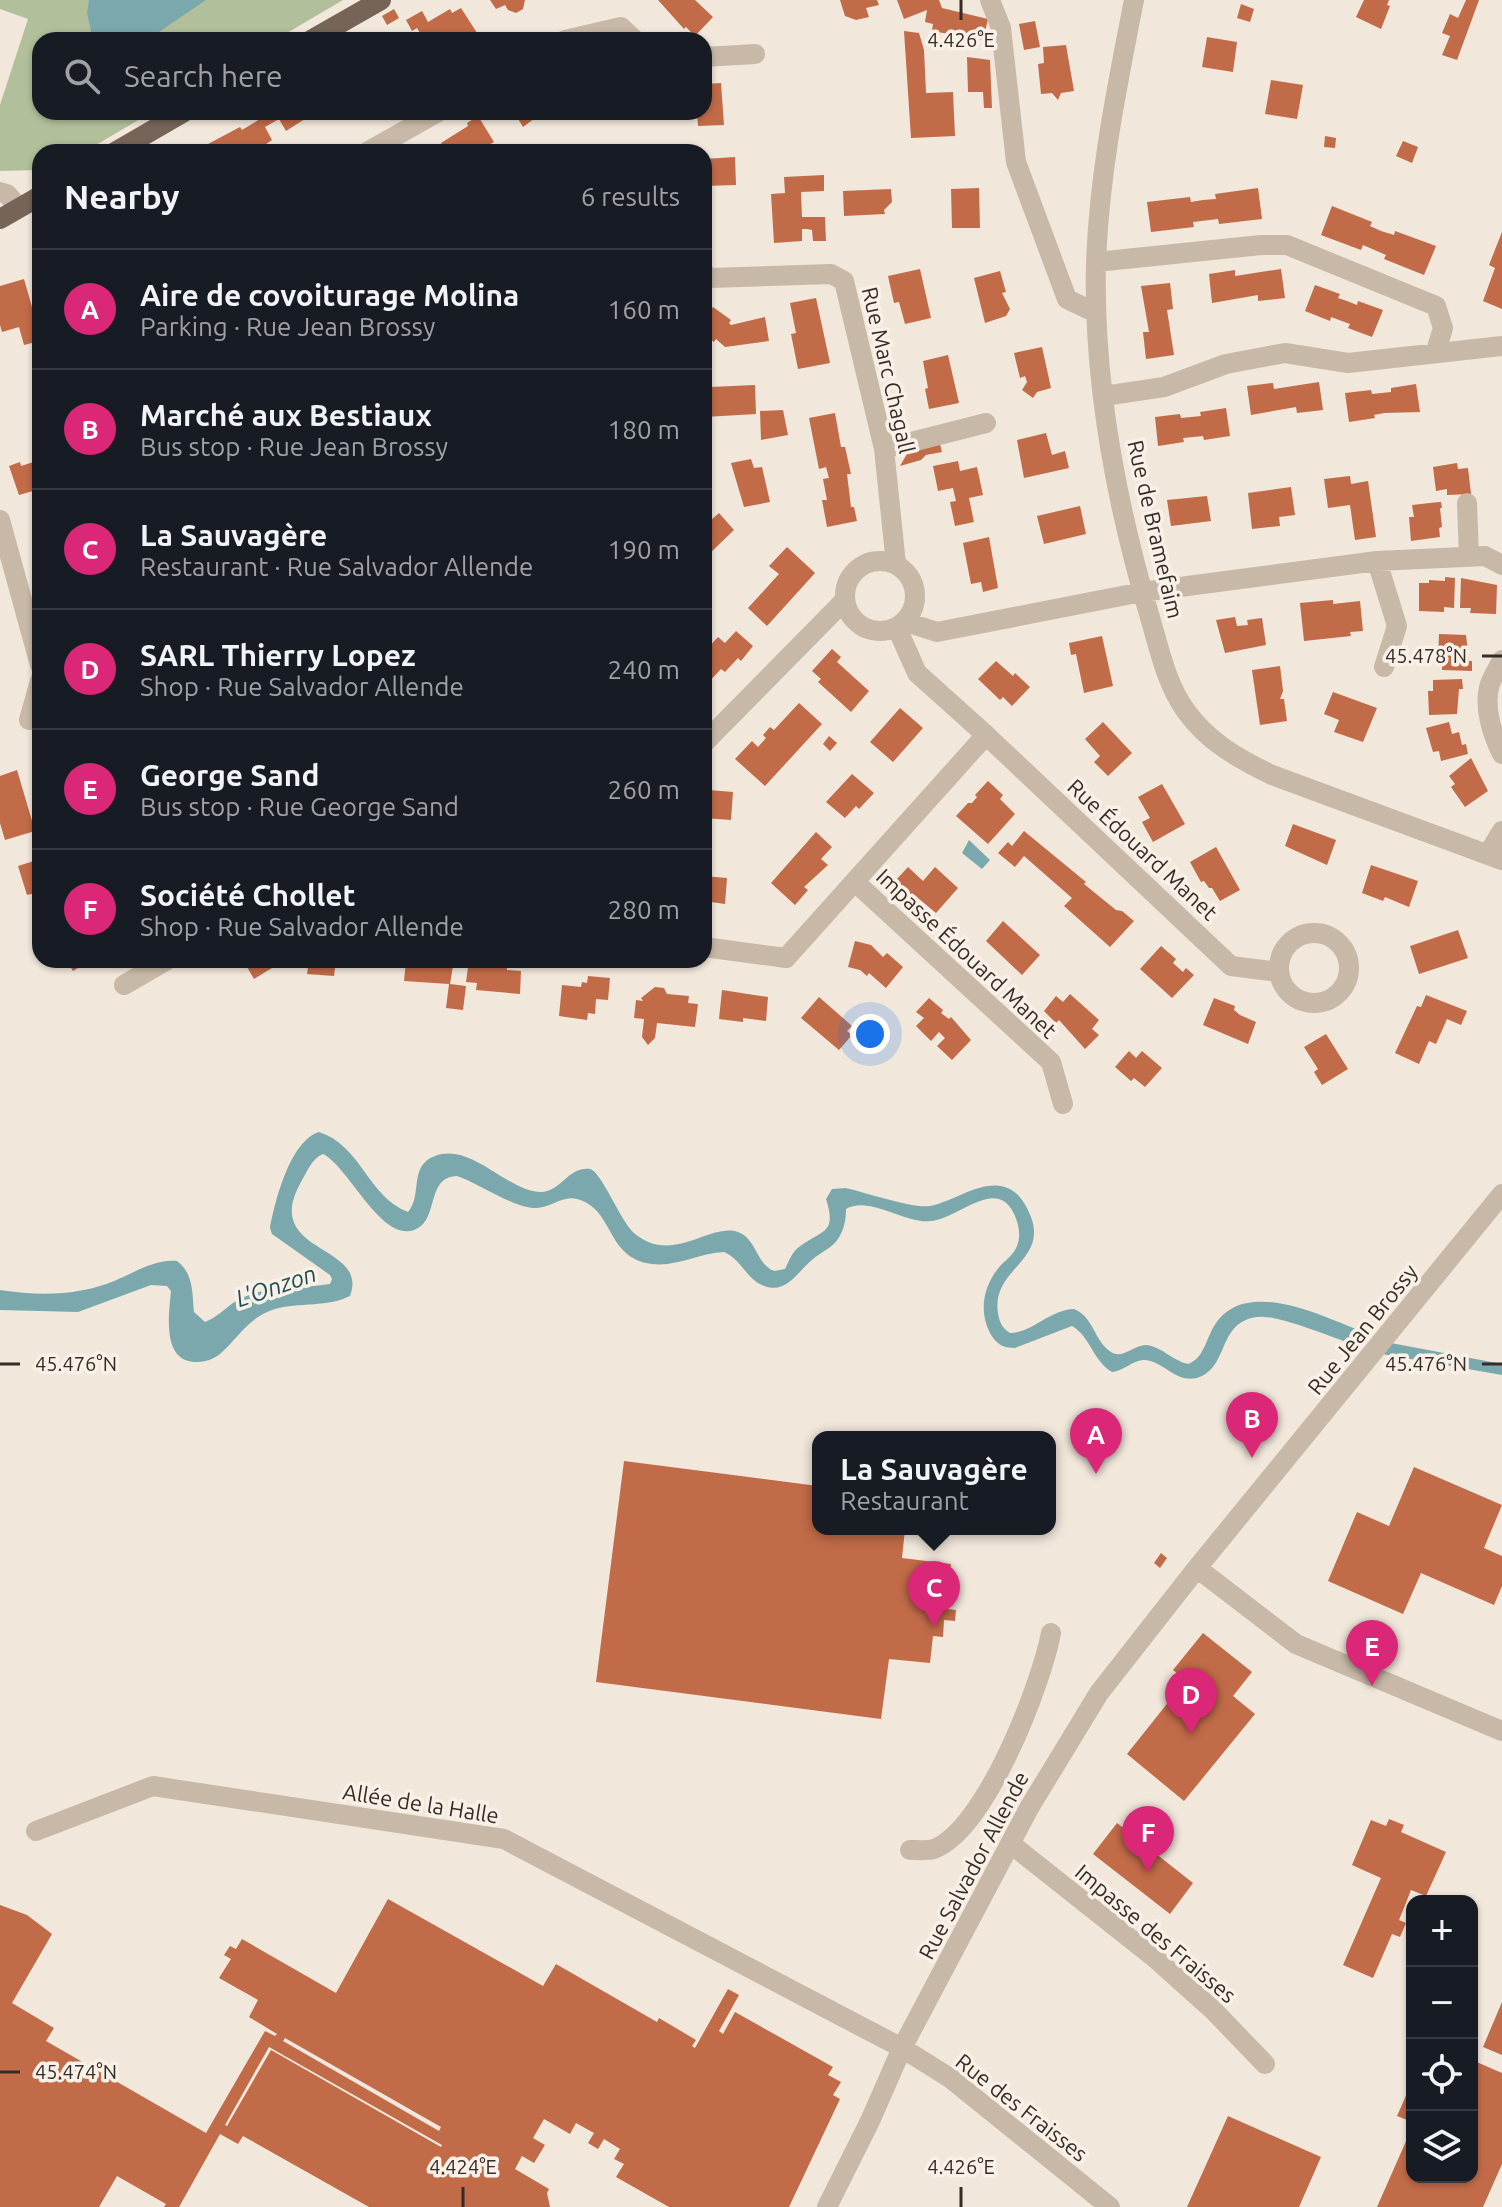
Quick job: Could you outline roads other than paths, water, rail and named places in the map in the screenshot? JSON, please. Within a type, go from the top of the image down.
[{"type":"main road","points":[[325,32],[381,0]]},
{"type":"main road","points":[[129,144],[170,120]]},
{"type":"main road","points":[[0,219],[32,200]]},
{"type":"street","points":[[990,0],[1001,28],[1016,162],[1067,299],[1096,313]]},
{"type":"street","name":"Rue de Bramefaim","points":[[1134,0],[1101,191],[1096,313],[1116,473],[1142,592],[1168,677],[1185,711],[1209,738],[1238,759],[1272,775],[1495,857]]},
{"type":"street","points":[[599,32],[621,27],[626,32]]},
{"type":"street","points":[[712,57],[755,54]]},
{"type":"street","points":[[381,144],[424,120]]},
{"type":"street","points":[[0,192],[7,194],[18,207]]},
{"type":"street","points":[[1096,262],[1287,245],[1436,306],[1443,328],[1436,351]]},
{"type":"street","name":"Rue Marc Chagall","points":[[712,278],[831,274],[844,281],[884,449],[896,564]]},
{"type":"street","points":[[1104,396],[1164,387],[1226,364],[1285,353],[1348,363],[1502,346]]},
{"type":"street","points":[[884,449],[986,423]]},
{"type":"street","points":[[1467,503],[1469,556]]},
{"type":"street","points":[[0,520],[32,636]]},
{"type":"street","points":[[901,625],[916,602],[912,580],[896,564],[877,561],[859,567],[847,582],[844,601],[854,621],[874,632],[901,625],[937,632],[1142,592],[1377,561],[1485,556],[1502,565]]},
{"type":"street","points":[[1377,561],[1397,626],[1384,667]]},
{"type":"street","points":[[712,735],[844,601]]},
{"type":"street","name":"Rue Édouard Manet","points":[[901,625],[917,673],[1231,966],[1279,972]]},
{"type":"street","points":[[1502,660],[1489,685],[1488,713],[1502,754]]},
{"type":"street","points":[[29,720],[32,709]]},
{"type":"street","points":[[712,948],[786,958],[986,735]]},
{"type":"street","points":[[1495,857],[1502,831]]},
{"type":"street","name":"Impasse Édouard Manet","points":[[855,882],[1051,1062],[1063,1104]]},
{"type":"street","points":[[124,985],[153,968]]},
{"type":"street","name":"Rue Jean Brossy","points":[[1197,1568],[1502,1194]]},
{"type":"street","points":[[1197,1568],[1296,1644],[1502,1731]]},
{"type":"street","name":"Rue Salvador Allende","points":[[827,2207],[902,2048],[1029,1808],[1099,1693],[1197,1568]]},
{"type":"street","points":[[910,1850],[933,1849],[951,1838],[974,1811],[1011,1751],[1027,1712],[1051,1633]]},
{"type":"street","name":"Allée de la Halle","points":[[36,1831],[153,1786],[504,1839],[902,2048]]},
{"type":"street","name":"Impasse des Fraisses","points":[[1011,1844],[1156,1959],[1213,2010],[1265,2064]]},
{"type":"street","name":"Rue des Fraisses","points":[[902,2048],[950,2078],[1110,2207]]},
{"type":"water","points":[[89,0],[206,0],[159,32],[91,32],[87,13]]},
{"type":"water","points":[[969,840],[990,860],[982,869],[962,853]]},
{"type":"water","points":[[319,1132],[345,1148],[383,1195],[408,1212],[422,1167],[435,1156],[463,1156],[516,1185],[542,1192],[555,1188],[576,1171],[590,1169],[600,1178],[629,1227],[648,1242],[676,1245],[715,1233],[738,1232],[749,1240],[763,1263],[774,1271],[785,1269],[797,1249],[829,1225],[826,1199],[832,1189],[845,1188],[901,1203],[930,1206],[996,1185],[1007,1188],[1022,1200],[1032,1220],[1034,1234],[1025,1257],[1002,1286],[998,1298],[999,1319],[1010,1333],[1074,1309],[1086,1318],[1105,1347],[1115,1354],[1147,1345],[1188,1364],[1198,1357],[1216,1323],[1230,1309],[1248,1303],[1268,1302],[1311,1312],[1368,1334],[1358,1346],[1284,1321],[1255,1317],[1235,1327],[1217,1362],[1202,1376],[1186,1378],[1145,1360],[1112,1372],[1100,1362],[1083,1336],[1072,1326],[1015,1348],[1000,1345],[992,1337],[984,1315],[987,1289],[995,1272],[1016,1249],[1019,1235],[1015,1216],[1008,1204],[999,1199],[977,1202],[930,1221],[865,1205],[846,1209],[843,1228],[836,1242],[790,1281],[770,1288],[756,1282],[735,1259],[724,1252],[661,1264],[637,1260],[626,1253],[598,1213],[589,1204],[577,1199],[536,1208],[527,1207],[457,1176],[447,1178],[440,1184],[422,1225],[414,1230],[402,1231],[378,1215],[344,1173],[323,1154],[313,1162],[301,1182],[292,1206],[294,1223],[304,1236],[345,1266],[352,1279],[350,1296],[333,1302],[274,1309],[246,1327],[218,1356],[197,1362],[185,1360],[172,1346],[169,1323],[171,1291],[167,1286],[151,1285],[78,1312],[0,1310],[0,1290],[38,1294],[75,1292],[110,1283],[167,1261],[177,1261],[187,1272],[194,1312],[205,1322],[252,1294],[330,1284],[330,1275],[272,1234],[270,1228],[280,1188],[292,1159],[309,1138]]},
{"type":"water","points":[[1391,1343],[1502,1364],[1502,1375],[1382,1354]]},
{"type":"place","name":"Marché aux Bestiaux","points":[[1252,1458]]},
{"type":"place","name":"Aire de covoiturage Molina","points":[[1096,1474]]},
{"type":"place","name":"La Sauvagère","points":[[934,1627]]},
{"type":"place","name":"George Sand","points":[[1372,1686]]},
{"type":"place","name":"SARL Thierry Lopez","points":[[1191,1734]]},
{"type":"place","name":"Société Chollet","points":[[1148,1872]]},
{"type":"water label","name":"L'Onzon","points":[[276,1286]]}]
